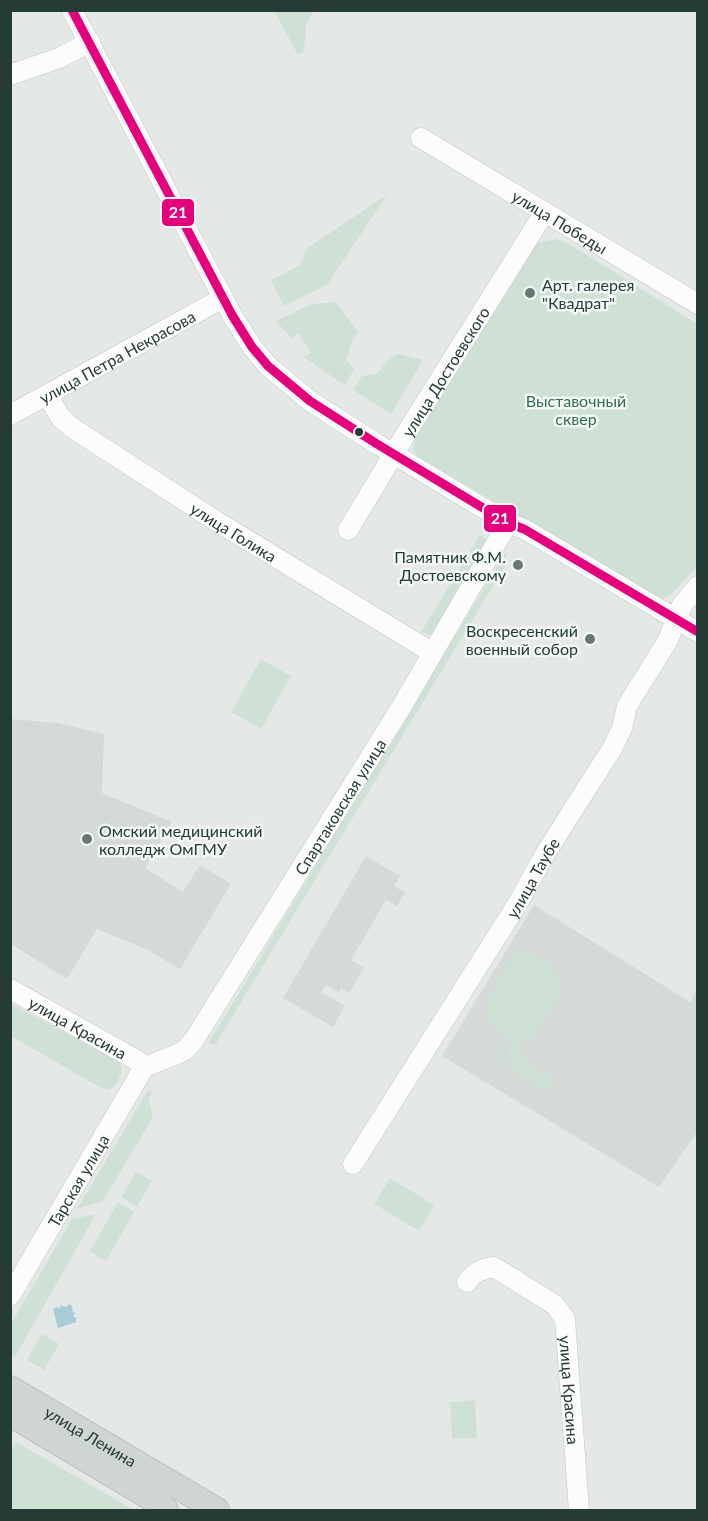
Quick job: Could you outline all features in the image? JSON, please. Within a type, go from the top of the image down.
[{"type":"main road","name":"улица Ленина","points":[[10,1388],[217,1510]]},
{"type":"main road","name":"улица Ленина","points":[[10,1414],[159,1503],[166,1510]]},
{"type":"street","points":[[72,10],[223,298],[252,347],[268,366],[310,401],[394,454],[508,523],[524,529],[698,632]]},
{"type":"street","points":[[10,75],[59,58],[90,42]]},
{"type":"street","name":"улица Победы","points":[[421,138],[698,304]]},
{"type":"street","name":"улица Достоевского","points":[[348,530],[544,213]]},
{"type":"street","name":"улица Петра Некрасова","points":[[10,415],[223,298]]},
{"type":"street","name":"улица Голика","points":[[47,395],[61,417],[71,427],[216,521],[433,653]]},
{"type":"street","name":"Спартаковская улица","points":[[147,1066],[185,1050],[194,1040],[433,653],[508,523]]},
{"type":"street","name":"улица Таубе","points":[[352,1164],[518,903],[545,854],[613,747],[622,728],[627,706],[673,631],[682,605],[698,586]]},
{"type":"street","name":"улица Красина","points":[[10,989],[147,1066]]},
{"type":"street","name":"Тарская улица","points":[[10,1296],[147,1066]]},
{"type":"street","name":"улица Красина","points":[[466,1282],[482,1268],[494,1267],[555,1305],[565,1319],[579,1510]]},
{"type":"shaded area","name":"Омский медицинский колледж ОмГМУ","points":[[11,719],[58,723],[104,734],[102,793],[172,822],[145,868],[183,892],[200,865],[231,884],[180,969],[148,950],[97,929],[67,979],[11,944]]},
{"type":"shaded area","points":[[366,856],[400,876],[394,886],[405,893],[397,906],[386,900],[351,960],[364,968],[349,993],[341,988],[339,993],[326,985],[321,992],[345,1006],[333,1027],[283,998]]},
{"type":"shaded area","points":[[534,905],[690,1002],[697,990],[697,1132],[659,1187],[442,1056]]},
{"type":"green space","points":[[274,11],[313,11],[306,26],[304,51],[298,55]]},
{"type":"green space","points":[[387,195],[327,285],[284,306],[271,280],[300,265],[306,249]]},
{"type":"green space","name":"Выставочный сквер","points":[[557,239],[568,243],[697,324],[697,566],[674,592],[660,600],[417,456],[413,449],[415,435],[536,243]]},
{"type":"green space","points":[[336,302],[359,333],[353,339],[346,359],[354,370],[344,385],[304,357],[311,352],[298,333],[291,338],[276,321],[311,304]]},
{"type":"green space","points":[[398,354],[423,360],[391,414],[353,390],[362,376],[377,374],[390,357]]},
{"type":"green space","points":[[480,535],[487,540],[434,633],[429,635],[421,632]]},
{"type":"green space","points":[[506,552],[506,565],[215,1045],[209,1042]]},
{"type":"green space","points":[[261,659],[291,676],[261,729],[231,712]]},
{"type":"green space","points":[[522,950],[550,963],[562,985],[560,996],[531,1041],[523,1042],[518,1048],[522,1058],[551,1076],[552,1083],[548,1089],[542,1089],[513,1069],[509,1059],[508,1037],[492,1024],[488,1016],[489,998],[494,988],[516,953]]},
{"type":"green space","points":[[11,1004],[120,1062],[122,1072],[116,1085],[109,1090],[101,1088],[11,1036]]},
{"type":"green space","points":[[148,1090],[152,1093],[149,1099],[153,1117],[103,1201],[77,1209]]},
{"type":"green space","points":[[136,1172],[152,1181],[137,1207],[121,1197]]},
{"type":"green space","points":[[390,1178],[434,1205],[419,1231],[374,1204]]},
{"type":"green space","points":[[118,1202],[134,1212],[106,1261],[90,1251]]},
{"type":"green space","points":[[96,1214],[15,1357],[11,1354],[11,1324],[72,1219]]},
{"type":"green space","points":[[42,1334],[59,1344],[44,1370],[27,1360]]},
{"type":"green space","points":[[475,1400],[477,1438],[452,1439],[450,1402]]},
{"type":"green space","points":[[16,1442],[134,1510],[11,1510],[11,1449]]},
{"type":"water","points":[[70,1304],[75,1313],[73,1316],[76,1322],[58,1328],[53,1309]]},
{"type":"transit line","name":"21","points":[[72,10],[232,315],[252,347],[268,366],[310,401],[377,444],[508,523],[524,529],[698,632]]},
{"type":"place","name":"Арт. галерея \"Квадрат\"","points":[[530,293]]},
{"type":"place","name":"Памятник Ф.М. Достоевскому","points":[[518,565]]},
{"type":"place","name":"Воскресенский военный собор","points":[[590,639]]},
{"type":"place","name":"Омский медицинский колледж ОмГМУ","points":[[87,839]]}]
